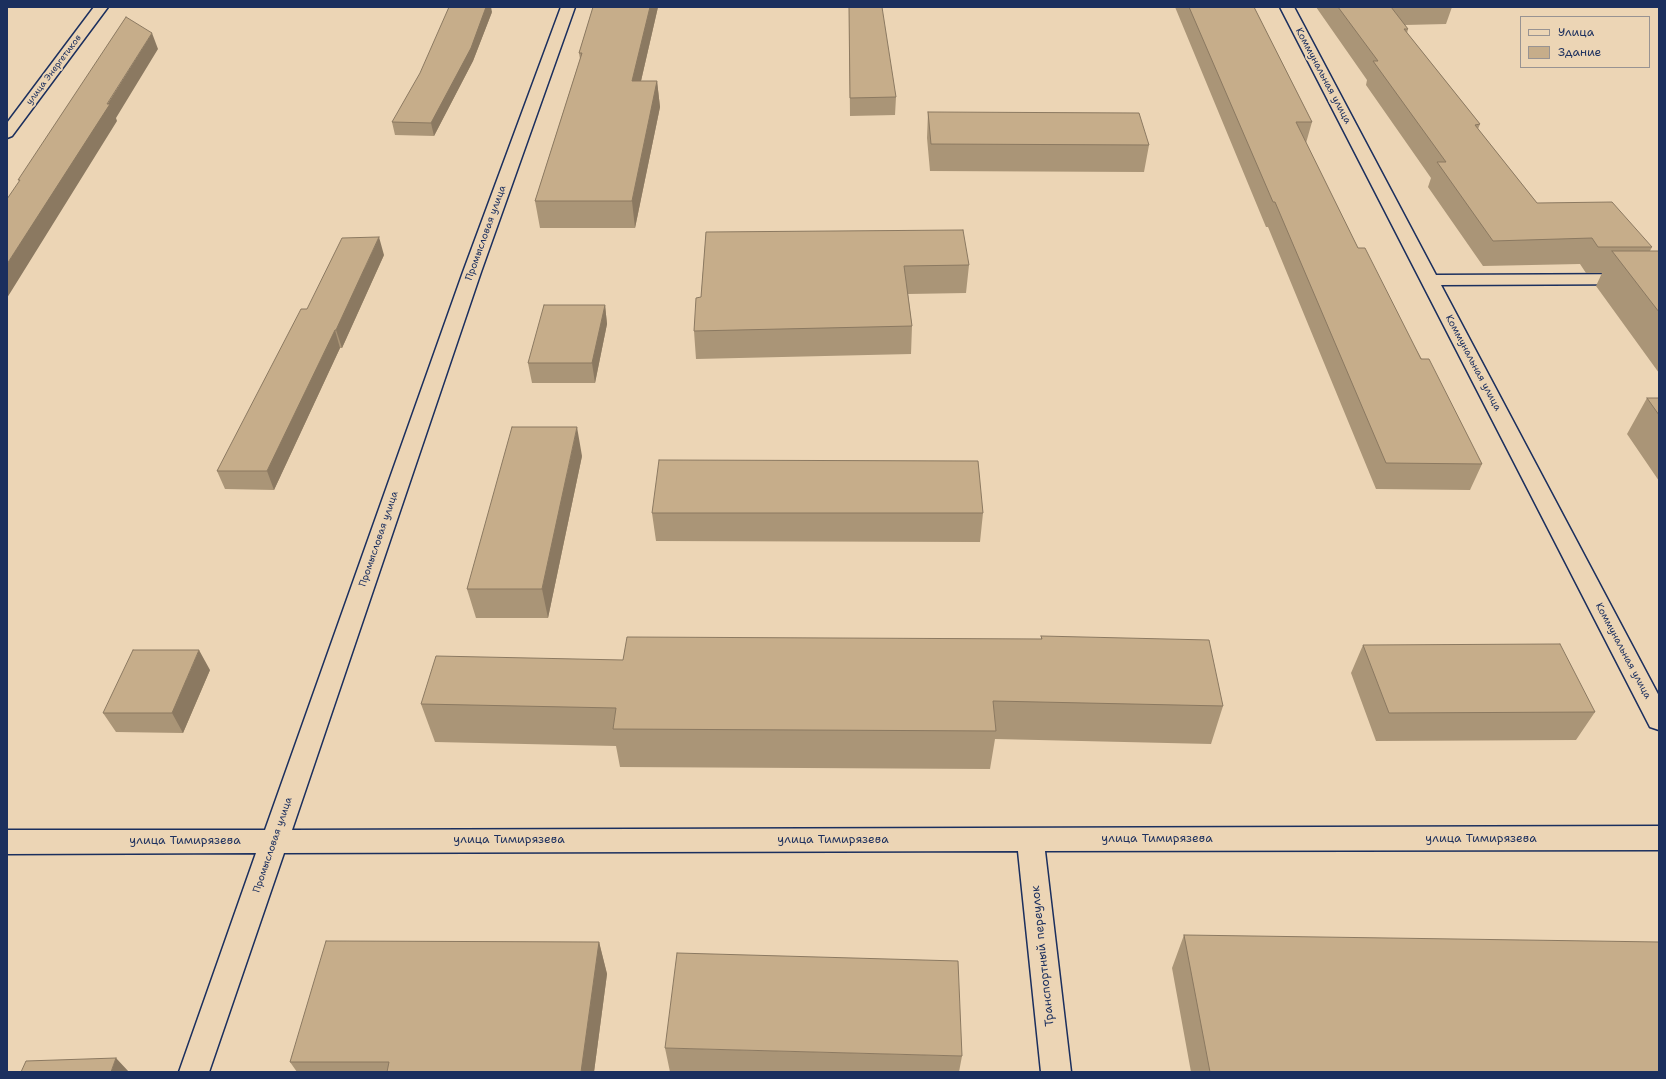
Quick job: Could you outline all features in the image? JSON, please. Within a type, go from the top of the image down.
[{"type":"street","name":"улица Энергетиков","points":[[7,132],[100,7]]},
{"type":"street","name":"Промысловая улица","points":[[194,1072],[472,272],[568,7]]},
{"type":"street","name":"Коммунальная улица","points":[[1287,7],[1659,720]]},
{"type":"street","points":[[1430,280],[1659,279]]},
{"type":"street","name":"улица Тимирязева","points":[[7,842],[1659,838]]},
{"type":"street","name":"Транспортный переулок","points":[[1030,839],[1061,1068]]},
{"type":"building","points":[[449,7],[486,7],[471,48],[431,123],[392,122],[420,73]]},
{"type":"building","points":[[593,7],[650,7],[632,81],[657,81],[632,201],[535,201],[582,53],[579,53]]},
{"type":"building","points":[[849,7],[882,7],[896,97],[850,98]]},
{"type":"building","points":[[1189,7],[1254,7],[1312,122],[1296,122],[1358,248],[1365,248],[1421,359],[1429,359],[1482,464],[1386,463],[1275,202],[1273,202]]},
{"type":"building","points":[[1338,7],[1391,7],[1408,29],[1404,29],[1480,124],[1475,125],[1537,203],[1612,202],[1652,247],[1598,247],[1592,238],[1493,241],[1437,162],[1446,162],[1373,61],[1378,61]]},
{"type":"building","points":[[126,17],[152,33],[107,104],[110,104],[7,264],[7,199]]},
{"type":"building","points":[[928,112],[1139,113],[1149,145],[931,144]]},
{"type":"building","points":[[963,230],[969,265],[904,266],[912,326],[694,331],[696,298],[701,297],[706,232]]},
{"type":"building","points":[[379,237],[336,330],[267,471],[217,471],[301,309],[307,309],[342,238]]},
{"type":"building","points":[[1612,251],[1659,251],[1659,312]]},
{"type":"building","points":[[544,305],[605,305],[592,363],[528,363]]},
{"type":"building","points":[[1647,398],[1659,398],[1659,415]]},
{"type":"building","points":[[512,427],[577,427],[542,589],[467,589]]},
{"type":"building","points":[[659,460],[978,461],[983,513],[652,513]]},
{"type":"building","points":[[1041,636],[1209,640],[1223,706],[993,701],[996,731],[613,729],[616,708],[421,704],[436,656],[623,660],[627,637],[1042,639]]},
{"type":"building","points":[[1560,644],[1595,712],[1389,713],[1363,645]]},
{"type":"building","points":[[133,650],[199,650],[172,713],[103,713]]},
{"type":"building","points":[[1184,935],[1659,942],[1659,1072],[1210,1072]]},
{"type":"building","points":[[326,941],[599,942],[581,1072],[387,1072],[389,1062],[290,1062]]},
{"type":"building","points":[[677,953],[958,961],[962,1056],[665,1048]]},
{"type":"building","points":[[116,1058],[111,1072],[21,1072],[26,1061]]}]
